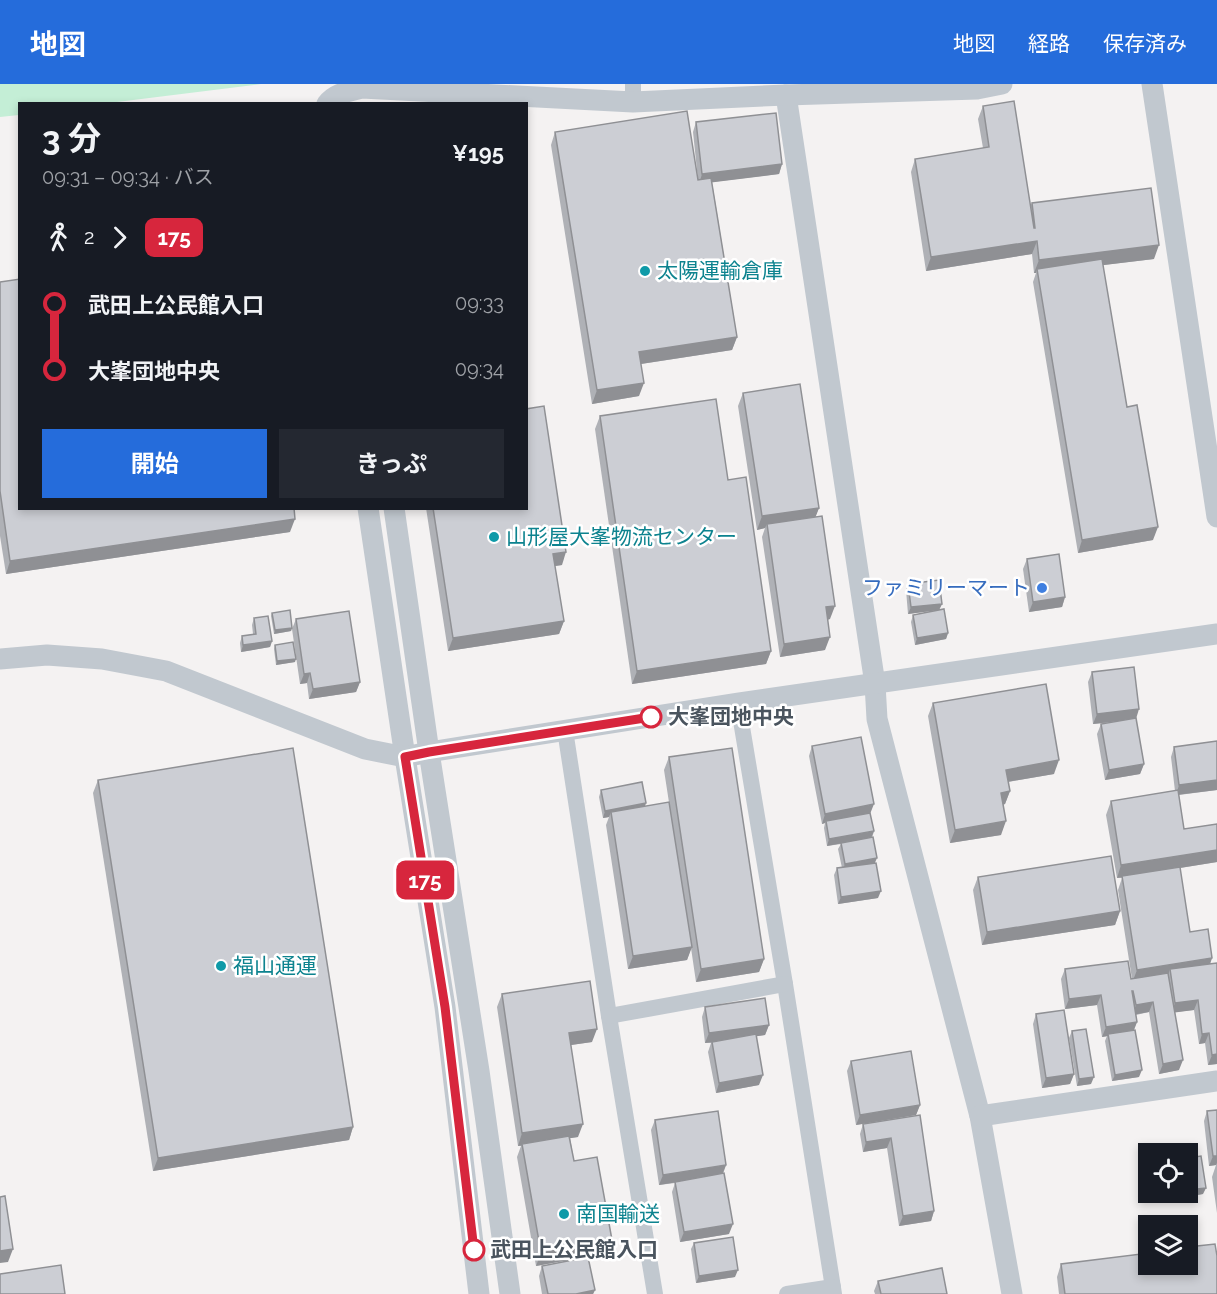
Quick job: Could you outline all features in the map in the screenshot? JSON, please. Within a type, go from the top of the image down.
[{"type":"street","points":[[337,100],[362,88],[786,95],[1002,84]]},
{"type":"street","points":[[1152,84],[1217,517]]},
{"type":"street","points":[[786,95],[875,684],[878,719],[980,1116],[1012,1294]]},
{"type":"street","points":[[368,510],[445,1007],[480,1294]]},
{"type":"street","points":[[394,510],[429,752],[479,1071],[510,1294]]},
{"type":"street","points":[[0,659],[47,655],[102,660],[166,671],[365,749],[405,757],[738,703],[1217,634]]},
{"type":"street","points":[[738,703],[833,1291],[788,1294]]},
{"type":"street","points":[[565,730],[655,1294]]},
{"type":"street","points":[[609,1016],[785,984]]},
{"type":"street","points":[[980,1116],[1217,1081]]},
{"type":"green space","points":[[0,84],[261,84],[117,102],[18,102],[18,115],[0,117]]},
{"type":"building","points":[[1014,101],[1034,228],[1032,203],[1151,188],[1159,245],[1039,260],[1037,241],[931,257],[915,159],[989,147],[983,106]]},
{"type":"building","name":"太陽運輸倉庫","points":[[687,111],[698,180],[711,178],[737,337],[639,352],[644,383],[597,390],[555,132]]},
{"type":"building","points":[[776,113],[782,164],[702,174],[696,122]]},
{"type":"building","points":[[1102,259],[1127,407],[1137,405],[1158,527],[1082,540],[1037,269]]},
{"type":"building","points":[[18,279],[18,510],[294,510],[295,519],[10,561],[0,491],[0,282]]},
{"type":"building","points":[[800,384],[819,508],[762,516],[743,393]]},
{"type":"building","points":[[716,399],[728,480],[746,477],[771,651],[637,671],[600,416]]},
{"type":"building","name":"山形屋大峯物流センター","points":[[544,406],[566,552],[553,554],[564,621],[453,638],[433,510],[528,510],[528,409]]},
{"type":"building","points":[[822,516],[835,606],[826,607],[830,637],[784,644],[767,524]]},
{"type":"building","name":"ファミリーマート","points":[[1059,554],[1065,597],[1033,602],[1027,559]]},
{"type":"building","points":[[939,580],[942,604],[911,607],[908,584]]},
{"type":"building","points":[[944,609],[948,633],[917,638],[913,615]]},
{"type":"building","points":[[290,610],[292,628],[275,630],[272,613]]},
{"type":"building","points":[[349,611],[360,682],[313,689],[310,673],[304,674],[296,619]]},
{"type":"building","points":[[268,616],[272,641],[243,645],[242,636],[256,634],[254,618]]},
{"type":"building","points":[[293,642],[296,659],[277,661],[275,645]]},
{"type":"building","points":[[1134,667],[1139,709],[1097,714],[1092,672]]},
{"type":"building","points":[[1046,684],[1059,760],[1006,770],[1010,791],[1001,793],[1006,821],[955,830],[933,703]]},
{"type":"building","points":[[1136,718],[1144,764],[1109,770],[1101,724]]},
{"type":"building","points":[[861,737],[874,804],[825,814],[812,746]]},
{"type":"building","points":[[1217,741],[1217,780],[1179,785],[1174,747]]},
{"type":"building","name":"福山通運","points":[[293,748],[353,1127],[158,1158],[98,780]]},
{"type":"building","points":[[732,748],[764,959],[701,969],[669,757]]},
{"type":"building","points":[[642,782],[646,803],[605,811],[601,790]]},
{"type":"building","points":[[1178,790],[1184,829],[1217,824],[1217,850],[1121,865],[1111,801]]},
{"type":"building","points":[[669,802],[692,947],[633,956],[611,812]]},
{"type":"building","points":[[870,813],[874,831],[829,839],[826,821]]},
{"type":"building","points":[[873,837],[877,858],[845,864],[841,843]]},
{"type":"building","points":[[1111,856],[1120,911],[987,932],[978,877]]},
{"type":"building","points":[[876,863],[881,891],[841,897],[837,868]]},
{"type":"building","points":[[1180,867],[1190,932],[1208,929],[1212,958],[1137,970],[1122,876]]},
{"type":"building","points":[[1128,961],[1131,979],[1168,973],[1183,1060],[1163,1064],[1153,1002],[1136,1005],[1133,991],[1137,1022],[1106,1027],[1101,995],[1069,999],[1065,969]]},
{"type":"building","points":[[1217,963],[1217,1054],[1212,1055],[1209,1033],[1202,1034],[1198,1000],[1175,1003],[1170,969]]},
{"type":"building","points":[[590,981],[597,1029],[569,1033],[583,1124],[522,1133],[502,994]]},
{"type":"building","points":[[765,998],[769,1025],[709,1033],[705,1007]]},
{"type":"building","points":[[1064,1010],[1074,1074],[1046,1078],[1036,1014]]},
{"type":"building","points":[[1086,1029],[1094,1077],[1079,1079],[1072,1031]]},
{"type":"building","points":[[1135,1030],[1142,1070],[1115,1075],[1108,1034]]},
{"type":"building","points":[[756,1034],[763,1075],[719,1083],[712,1042]]},
{"type":"building","points":[[911,1051],[920,1105],[860,1115],[851,1061]]},
{"type":"building","points":[[1217,1110],[1217,1156],[1213,1156],[1207,1111]]},
{"type":"building","points":[[718,1111],[726,1165],[663,1175],[655,1120]]},
{"type":"building","points":[[920,1115],[934,1211],[903,1216],[891,1138],[866,1142],[863,1124]]},
{"type":"building","name":"南国輸送","points":[[569,1136],[574,1161],[597,1157],[612,1240],[541,1253],[522,1144]]},
{"type":"building","points":[[1198,1156],[1201,1156],[1206,1188],[1198,1189]]},
{"type":"building","points":[[724,1173],[733,1224],[684,1232],[675,1182]]},
{"type":"building","points":[[5,1196],[13,1249],[0,1251],[0,1197]]},
{"type":"building","points":[[733,1237],[738,1270],[699,1276],[694,1243]]},
{"type":"building","points":[[1215,1244],[1217,1294],[1065,1294],[1061,1264],[1138,1254],[1138,1275],[1198,1275],[1198,1246]]},
{"type":"building","points":[[588,1257],[595,1290],[576,1294],[548,1294],[542,1266]]},
{"type":"building","points":[[61,1265],[65,1294],[0,1294],[0,1274]]},
{"type":"building","points":[[942,1268],[947,1294],[881,1294],[878,1281]]},
{"type":"bus line","name":"175","points":[[474,1250],[445,1007],[405,757],[651,717]]},
{"type":"place","name":"太陽運輸倉庫","points":[[645,271]]},
{"type":"place","name":"山形屋大峯物流センター","points":[[494,537]]},
{"type":"place","name":"ファミリーマート","points":[[1042,588]]},
{"type":"place","name":"大峯団地中央","points":[[651,717]]},
{"type":"place","name":"福山通運","points":[[221,966]]},
{"type":"place","name":"南国輸送","points":[[564,1214]]},
{"type":"place","name":"武田上公民館入口","points":[[474,1250]]}]
